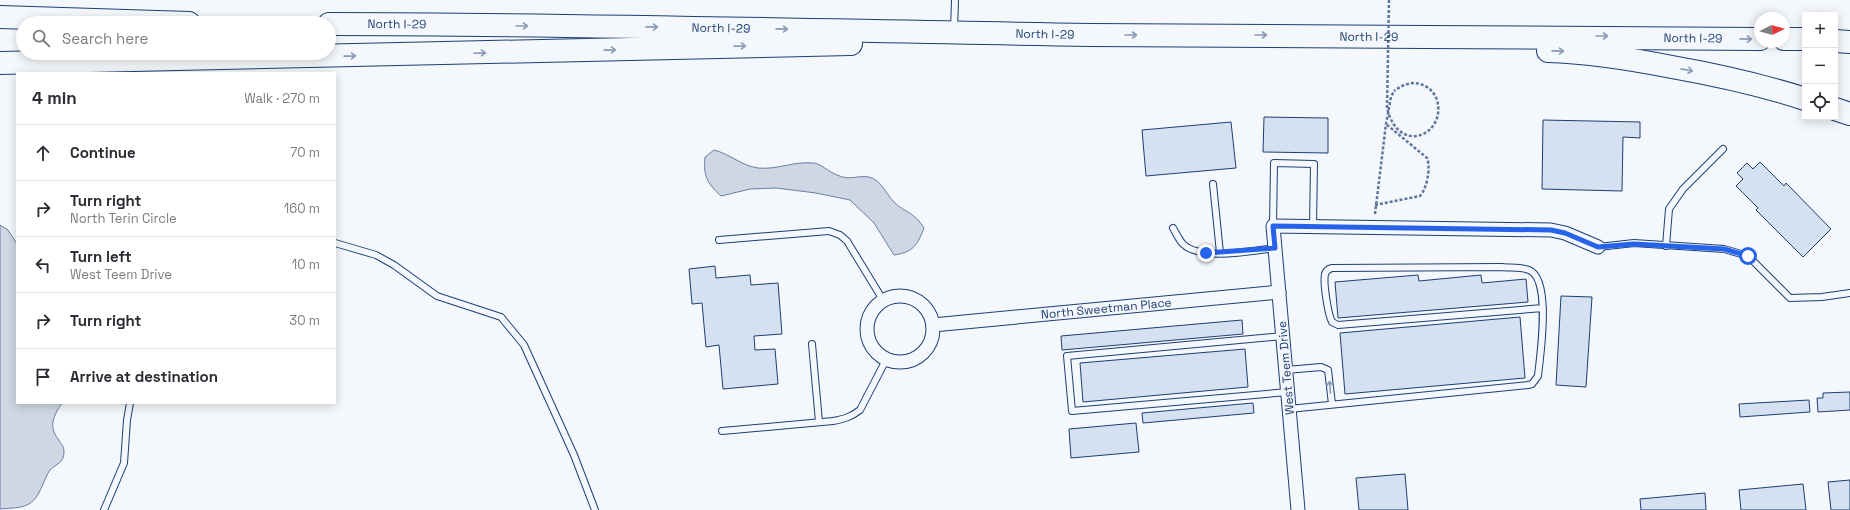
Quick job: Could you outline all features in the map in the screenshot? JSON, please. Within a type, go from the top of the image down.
[{"type":"highway","points":[[0,18],[16,18]]},
{"type":"highway","name":"North I-29","points":[[336,24],[954,31],[1092,35],[1642,36],[1754,39]]},
{"type":"highway","points":[[336,55],[873,43],[1092,35]]},
{"type":"highway","points":[[1437,36],[1481,50],[1580,52],[1615,56],[1717,76],[1802,99]]},
{"type":"highway","points":[[1790,39],[1802,39]]},
{"type":"highway","points":[[1838,41],[1850,42]]},
{"type":"highway","points":[[0,63],[131,60]]},
{"type":"highway","points":[[1838,110],[1850,114]]},
{"type":"street","points":[[1273,226],[1551,230],[1565,233],[1598,247]]},
{"type":"street","name":"West Teem Drive","points":[[1273,226],[1298,510]]},
{"type":"street","name":"North Sweetman Place","points":[[933,325],[1279,292]]},
{"type":"street","points":[[899,296],[915,299],[924,305],[930,314],[933,325],[932,335],[928,346],[922,354],[902,362],[887,358],[874,348],[869,338],[867,328],[872,312],[883,300],[899,296]]},
{"type":"lane","points":[[954,31],[955,0]]},
{"type":"lane","points":[[1666,246],[1669,209],[1682,189],[1723,149]]},
{"type":"lane","points":[[1273,226],[1274,163],[1314,164],[1313,226]]},
{"type":"lane","points":[[1213,184],[1220,253]]},
{"type":"lane","points":[[1173,228],[1182,244],[1192,250],[1206,253],[1275,248]]},
{"type":"lane","points":[[719,240],[829,231],[835,233],[847,241],[883,300]]},
{"type":"lane","points":[[336,243],[376,255],[437,296],[500,317],[524,346],[574,455],[595,510]]},
{"type":"lane","points":[[1598,247],[1634,244],[1724,249],[1748,256],[1790,298],[1822,297],[1850,293]]},
{"type":"lane","points":[[1289,409],[1532,384],[1538,376],[1543,308],[1540,284],[1535,274],[1529,270],[1502,267],[1332,268],[1328,270],[1324,276],[1330,318],[1332,322],[1338,325],[1543,308]]},
{"type":"lane","points":[[1283,336],[1067,356],[1069,379],[1072,411],[1288,392]]},
{"type":"lane","points":[[812,344],[819,422]]},
{"type":"lane","points":[[722,431],[845,419],[860,410],[887,358]]},
{"type":"lane","points":[[1286,370],[1321,367],[1328,370],[1332,404]]},
{"type":"lane","points":[[104,510],[124,463],[127,420],[130,404]]},
{"type":"path","points":[[1374,227],[1375,205],[1386,124],[1391,97],[1394,91],[1402,85],[1410,83],[1419,83],[1428,87],[1435,95],[1438,105],[1438,116],[1433,126],[1425,133],[1414,136],[1405,135],[1396,130],[1390,121],[1387,108],[1389,0]]},
{"type":"path","points":[[1375,205],[1420,196],[1424,191],[1429,164],[1427,158],[1386,124]]},
{"type":"shaded area","points":[[714,150],[752,167],[772,168],[799,163],[816,163],[841,177],[869,177],[881,184],[892,200],[899,207],[917,218],[924,228],[914,247],[906,252],[894,255],[874,223],[850,200],[816,193],[776,188],[750,189],[721,196],[709,183],[705,174],[705,157]]},
{"type":"shaded area","points":[[0,225],[8,230],[16,242],[16,404],[61,404],[53,421],[53,430],[63,447],[64,456],[61,461],[50,470],[39,492],[31,502],[22,507],[0,509]]},
{"type":"building","points":[[1264,117],[1328,118],[1328,153],[1263,152]]},
{"type":"building","points":[[1543,120],[1640,122],[1640,138],[1623,137],[1622,191],[1542,189]]},
{"type":"building","points":[[1231,122],[1236,168],[1146,176],[1142,130]]},
{"type":"building","points":[[1760,162],[1784,186],[1786,183],[1831,229],[1803,257],[1756,210],[1758,208],[1736,186],[1743,179],[1737,173],[1747,163],[1753,169]]},
{"type":"building","points":[[715,266],[716,278],[750,275],[751,285],[778,283],[782,334],[754,336],[755,350],[775,349],[778,384],[723,389],[719,345],[706,347],[702,303],[692,304],[689,269]]},
{"type":"building","points":[[1418,275],[1419,281],[1481,275],[1482,283],[1526,279],[1528,302],[1338,318],[1335,282]]},
{"type":"building","points":[[1561,296],[1592,297],[1586,387],[1556,385]]},
{"type":"building","points":[[1520,317],[1525,378],[1345,394],[1340,333]]},
{"type":"building","points":[[1242,320],[1243,334],[1062,350],[1061,336]]},
{"type":"building","points":[[1245,349],[1248,387],[1083,402],[1080,363]]},
{"type":"building","points":[[1850,392],[1850,410],[1818,412],[1817,398],[1823,398],[1823,393]]},
{"type":"building","points":[[1809,400],[1810,412],[1740,417],[1739,404]]},
{"type":"building","points":[[1253,403],[1254,413],[1143,423],[1142,413]]},
{"type":"building","points":[[1136,423],[1139,452],[1071,458],[1069,429]]},
{"type":"building","points":[[1405,474],[1408,510],[1359,510],[1356,478]]},
{"type":"building","points":[[1850,480],[1850,510],[1831,510],[1828,482]]},
{"type":"building","points":[[1803,484],[1806,510],[1741,510],[1739,490]]},
{"type":"building","points":[[1705,493],[1706,510],[1641,510],[1640,499]]},
{"type":"route","points":[[1206,253],[1227,253],[1275,248],[1273,226],[1551,230],[1565,233],[1598,247],[1634,244],[1724,249],[1748,256]]}]
